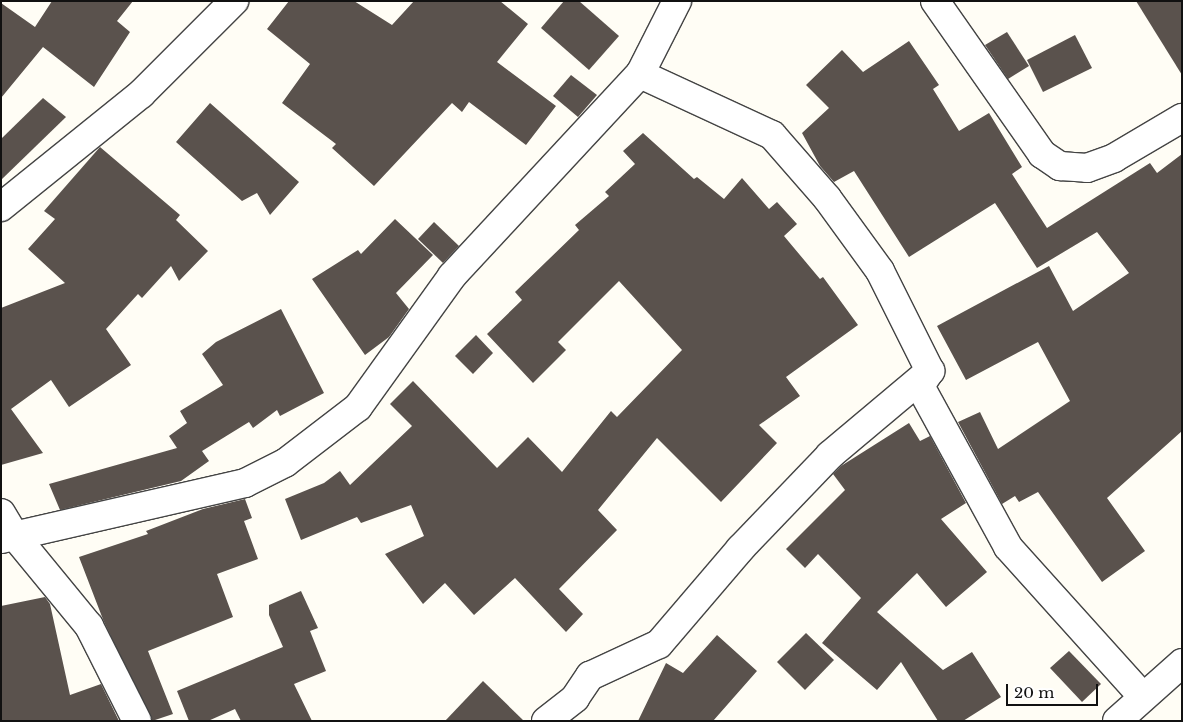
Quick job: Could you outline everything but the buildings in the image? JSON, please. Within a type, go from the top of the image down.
[{"type":"street","points":[[1,207],[141,94],[234,1]]},
{"type":"street","points":[[8,538],[245,483],[285,463],[358,407],[452,276],[640,74],[677,1]]},
{"type":"street","points":[[935,1],[1042,154],[1060,166],[1087,168],[1114,158],[1182,118]]},
{"type":"street","points":[[640,74],[772,134],[827,198],[880,271],[930,371]]},
{"type":"street","points":[[930,371],[920,386],[1008,546],[1142,696]]},
{"type":"street","points":[[546,721],[575,698],[590,676],[659,644],[740,549],[830,455],[930,371]]},
{"type":"street","points":[[1,513],[8,538],[89,626],[136,721]]},
{"type":"street","points":[[1117,721],[1142,696],[1182,663]]}]
